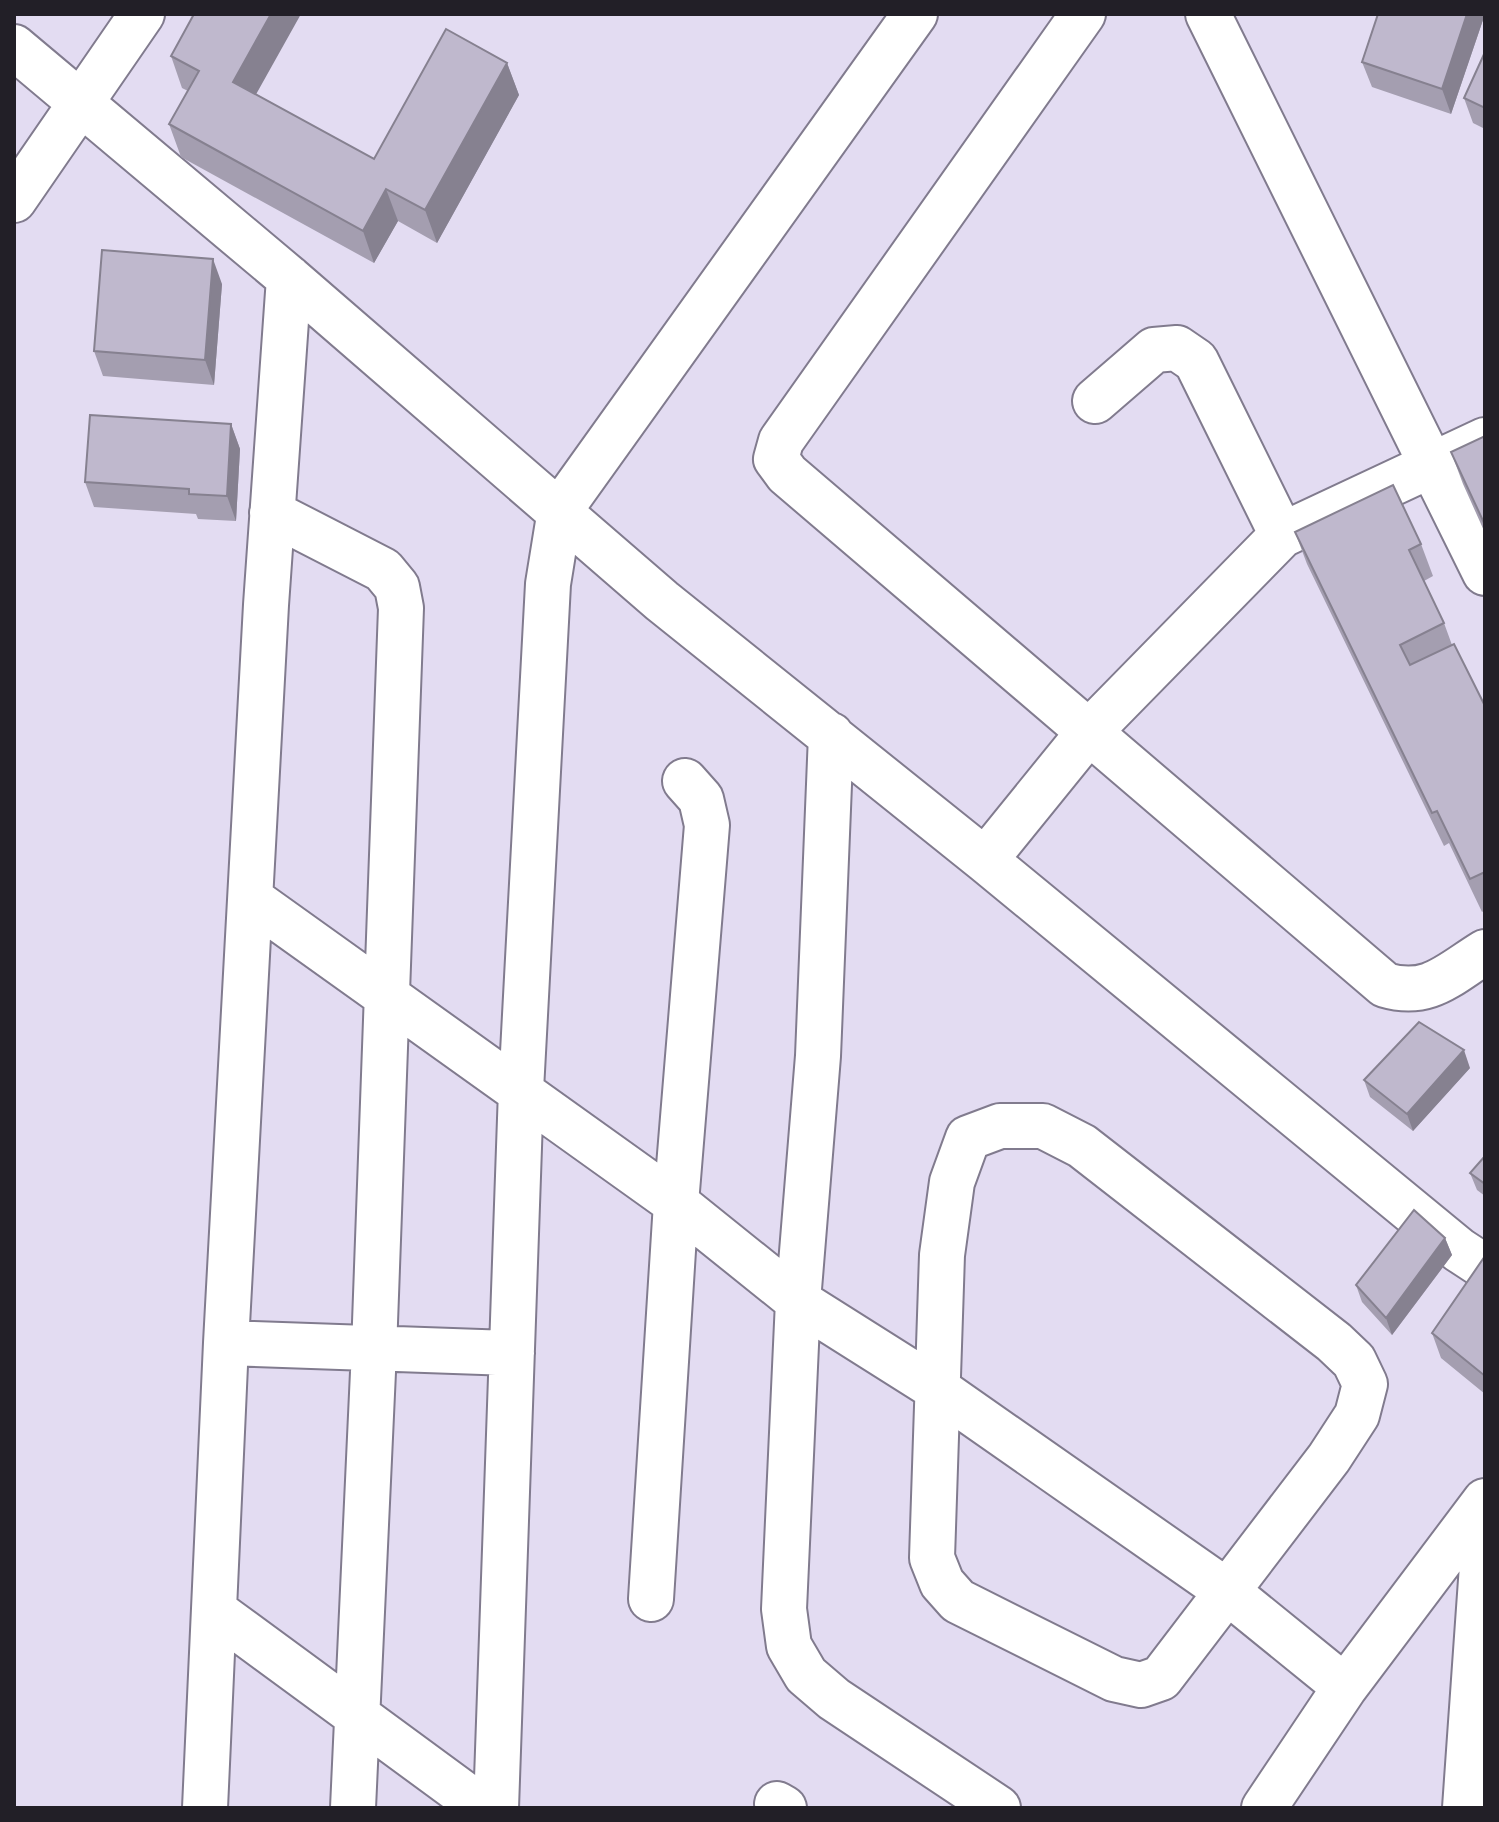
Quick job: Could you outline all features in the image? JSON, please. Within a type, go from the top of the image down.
[{"type":"street","points":[[14,200],[142,14]]},
{"type":"street","points":[[496,1808],[521,1090],[548,584],[560,510],[915,14]]},
{"type":"street","points":[[1083,14],[781,441],[776,459],[787,474],[1385,985],[1406,991],[1430,986],[1485,952]]},
{"type":"street","points":[[1208,14],[1485,573]]},
{"type":"street","points":[[14,47],[289,278],[662,601],[985,860],[1459,1250],[1485,1267]]},
{"type":"street","points":[[205,1808],[226,1343],[272,513],[289,278]]},
{"type":"street","points":[[1095,401],[1154,350],[1177,348],[1196,361],[1282,535]]},
{"type":"street","points":[[985,860],[1088,733],[1282,535],[1485,440]]},
{"type":"street","points":[[272,513],[383,570],[397,587],[401,608],[374,1350],[353,1808]]},
{"type":"street","points":[[831,735],[818,1056],[798,1301],[784,1609],[789,1646],[806,1675],[834,1699],[998,1808]]},
{"type":"street","points":[[651,1599],[676,1203],[707,825],[701,799],[685,781]]},
{"type":"street","points":[[251,899],[676,1203],[798,1301],[939,1390],[1228,1592],[1345,1687]]},
{"type":"street","points":[[1000,1126],[1043,1126],[1082,1146],[1334,1342],[1354,1361],[1365,1384],[1357,1415],[1329,1458],[1161,1678],[1141,1685],[1114,1679],[958,1601],[942,1583],[932,1558],[939,1390],[942,1255],[952,1182],[968,1138],[1000,1126]]},
{"type":"street","points":[[226,1343],[512,1353]]},
{"type":"street","points":[[1264,1808],[1345,1687],[1485,1501]]},
{"type":"street","points":[[1465,1808],[1485,1523]]},
{"type":"street","points":[[216,1612],[483,1808]]},
{"type":"building","points":[[194,14],[271,14],[233,82],[374,159],[446,29],[507,63],[425,210],[386,189],[363,231],[169,124],[199,71],[171,56]]},
{"type":"building","points":[[1378,14],[1467,14],[1442,89],[1362,62]]},
{"type":"building","points":[[1485,52],[1485,108],[1464,98]]},
{"type":"building","points":[[102,250],[213,259],[205,360],[94,351]]},
{"type":"building","points":[[90,415],[231,424],[227,496],[189,494],[189,489],[85,482]]},
{"type":"building","points":[[1485,436],[1485,525],[1451,452]]},
{"type":"building","points":[[1393,485],[1421,544],[1409,550],[1444,623],[1400,645],[1410,665],[1454,644],[1485,706],[1485,872],[1470,879],[1437,811],[1432,813],[1295,532]]},
{"type":"building","points":[[1419,1022],[1464,1050],[1407,1114],[1364,1080]]},
{"type":"building","points":[[1485,1156],[1485,1184],[1470,1173]]},
{"type":"building","points":[[1414,1210],[1445,1238],[1386,1318],[1356,1285]]},
{"type":"building","points":[[1485,1256],[1485,1376],[1432,1333]]}]
